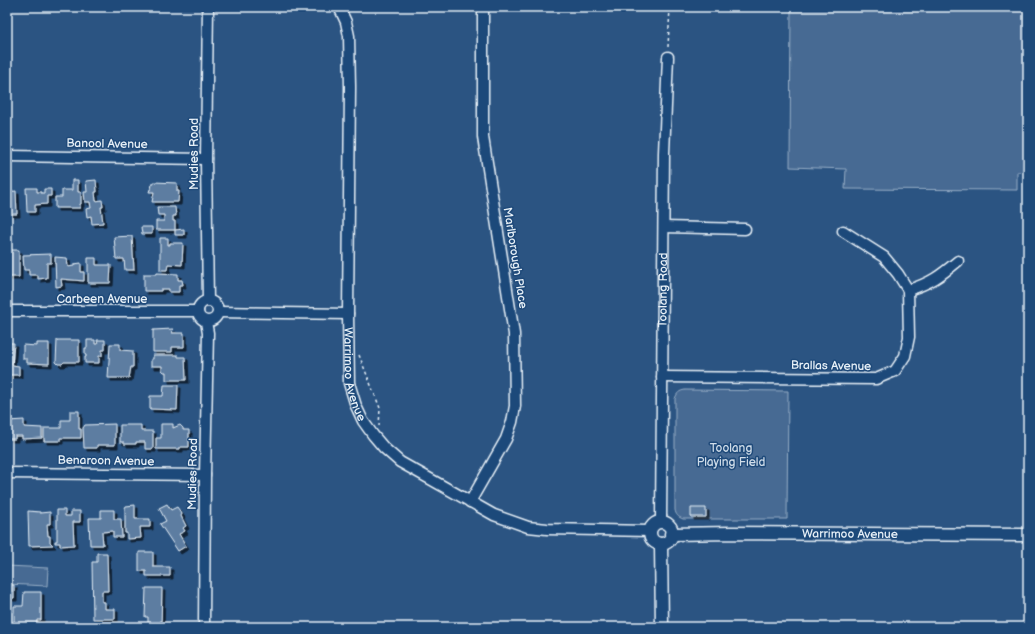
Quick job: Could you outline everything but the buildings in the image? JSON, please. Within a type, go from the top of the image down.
[{"type":"street","name":"Mudies Road","points":[[208,7],[206,159],[208,301]]},
{"type":"street","name":"Warrimoo Avenue","points":[[339,7],[346,22],[349,36],[349,384],[356,406],[363,421],[384,448],[400,462],[494,515],[528,527],[547,530],[650,532]]},
{"type":"street","name":"Marlborough Place","points":[[470,502],[506,439],[512,422],[515,406],[514,334],[482,137],[482,7]]},
{"type":"street","name":"Toolang Road","points":[[661,522],[664,153],[668,57]]},
{"type":"street","name":"Banool Avenue","points":[[7,156],[206,159]]},
{"type":"street","points":[[664,227],[745,229]]},
{"type":"street","points":[[843,231],[884,257],[898,274],[908,290],[922,286],[936,279],[958,261]]},
{"type":"street","name":"Brallas Avenue","points":[[662,377],[876,379],[895,371],[905,356],[909,337],[908,290]]},
{"type":"street","points":[[208,301],[216,305],[219,312],[216,318],[210,322],[206,322],[200,318],[198,311],[202,303],[208,301]]},
{"type":"street","name":"Carbeen Avenue","points":[[7,311],[198,311]]},
{"type":"street","points":[[219,312],[348,314]]},
{"type":"street","name":"Mudies Road","points":[[204,627],[208,333],[206,322]]},
{"type":"street","name":"Benaroon Avenue","points":[[7,473],[205,475]]},
{"type":"street","points":[[661,522],[671,528],[670,539],[661,544],[654,541],[650,535],[650,532],[653,525],[661,522]]},
{"type":"street","name":"Warrimoo Avenue","points":[[671,534],[1028,535]]},
{"type":"street","points":[[661,544],[662,627]]},
{"type":"path","points":[[668,57],[670,7]]},
{"type":"path","points":[[358,352],[380,408],[379,430]]},
{"type":"green space","points":[[791,7],[1028,7],[1028,171],[1017,172],[1017,190],[845,189],[846,169],[790,167]]},
{"type":"green space","name":"Toolang Playing Field","points":[[685,390],[788,391],[787,519],[683,519],[678,516],[675,510],[675,399],[678,393]]},
{"type":"green space","points":[[7,566],[48,568],[47,586],[7,584]]}]
